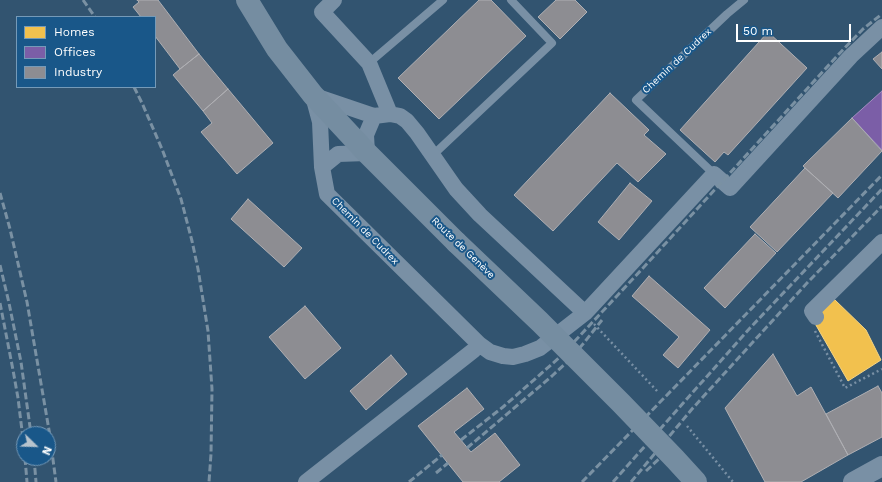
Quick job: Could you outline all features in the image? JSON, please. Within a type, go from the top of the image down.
[{"type":"main road","name":"Route de Genève","points":[[247,0],[277,49],[313,95],[367,153],[621,403],[696,482]]},
{"type":"street","points":[[334,0],[322,12],[369,63],[390,114]]},
{"type":"street","name":"Chemin de Cudrex","points":[[313,95],[320,122],[322,167],[327,194],[479,344],[490,352],[513,357],[540,348],[585,313],[714,174],[730,188],[851,56],[882,27]]},
{"type":"street","points":[[313,95],[374,116],[390,114],[400,116],[407,121],[433,155],[456,189],[480,215],[585,313]]},
{"type":"street","points":[[322,167],[338,154],[367,153],[366,136],[374,116]]},
{"type":"street","points":[[815,323],[812,312],[882,242]]},
{"type":"street","points":[[306,482],[474,350],[479,344]]},
{"type":"street","points":[[853,482],[882,466]]},
{"type":"lane","points":[[369,63],[443,0]]},
{"type":"lane","points":[[433,155],[552,43],[511,0]]},
{"type":"lane","name":"Chemin de Cudrex","points":[[714,174],[636,100],[727,14],[744,0]]},
{"type":"path","points":[[585,313],[658,392]]},
{"type":"path","points":[[815,323],[845,388],[882,369]]},
{"type":"path","points":[[687,426],[733,482]]},
{"type":"building: Homes","points":[[834,299],[866,330],[881,360],[848,381],[813,320]]},
{"type":"building: Offices","points":[[882,91],[882,150],[852,118]]},
{"type":"building: Industry","points":[[137,0],[158,0],[199,54],[180,69],[156,37],[156,16],[140,16],[133,7],[139,2]]},
{"type":"building: Industry","points":[[479,0],[491,0],[526,36],[439,119],[398,78]]},
{"type":"building: Industry","points":[[556,0],[575,0],[587,12],[560,39],[538,17]]},
{"type":"building: Industry","points":[[768,32],[807,68],[728,155],[724,152],[715,162],[680,130]]},
{"type":"building: Industry","points":[[882,52],[882,69],[873,59]]},
{"type":"building: Industry","points":[[199,54],[228,89],[203,111],[173,75]]},
{"type":"building: Industry","points":[[228,89],[273,143],[237,174],[201,132],[212,123],[203,111]]},
{"type":"building: Industry","points":[[610,93],[649,130],[644,135],[666,154],[638,182],[617,163],[553,231],[514,195]]},
{"type":"building: Industry","points":[[852,118],[882,151],[838,198],[803,166]]},
{"type":"building: Industry","points":[[805,168],[833,193],[777,252],[750,227]]},
{"type":"building: Industry","points":[[630,183],[652,201],[619,240],[598,222]]},
{"type":"building: Industry","points":[[248,199],[302,248],[284,267],[231,219]]},
{"type":"building: Industry","points":[[755,234],[776,253],[725,308],[704,288]]},
{"type":"building: Industry","points":[[649,276],[710,330],[678,368],[663,355],[679,337],[632,296]]},
{"type":"building: Industry","points":[[305,306],[341,348],[305,379],[269,337]]},
{"type":"building: Industry","points":[[773,354],[797,396],[811,387],[848,455],[801,482],[765,482],[725,408]]},
{"type":"building: Industry","points":[[391,355],[407,374],[366,410],[350,391]]},
{"type":"building: Industry","points":[[878,386],[882,393],[882,437],[848,455],[826,414]]},
{"type":"building: Industry","points":[[467,388],[484,409],[454,432],[471,452],[495,433],[520,465],[499,482],[463,482],[418,426]]},
{"type":"railway","points":[[83,0],[94,16]]},
{"type":"railway","points":[[461,440],[503,407],[560,357],[838,55],[863,29],[882,14]]},
{"type":"railway","points":[[134,88],[162,149],[181,199],[198,269],[208,331],[212,389],[209,482]]},
{"type":"railway","points":[[582,482],[882,175]]},
{"type":"railway","points":[[613,482],[750,328],[882,189]]},
{"type":"railway","points":[[0,193],[27,302],[49,430],[56,482]]},
{"type":"railway","points":[[631,482],[692,409],[808,282],[882,206]]},
{"type":"railway","points":[[0,265],[21,362],[30,426]]},
{"type":"railway","points":[[0,303],[18,398],[21,426]]},
{"type":"railway","points":[[467,448],[566,363],[602,320]]},
{"type":"railway","points":[[409,482],[442,455]]},
{"type":"railway","points":[[646,471],[661,457]]},
{"type":"railway","points":[[436,473],[448,463]]},
{"type":"railway","points":[[26,466],[27,482]]},
{"type":"railway","points":[[35,466],[36,482]]}]
